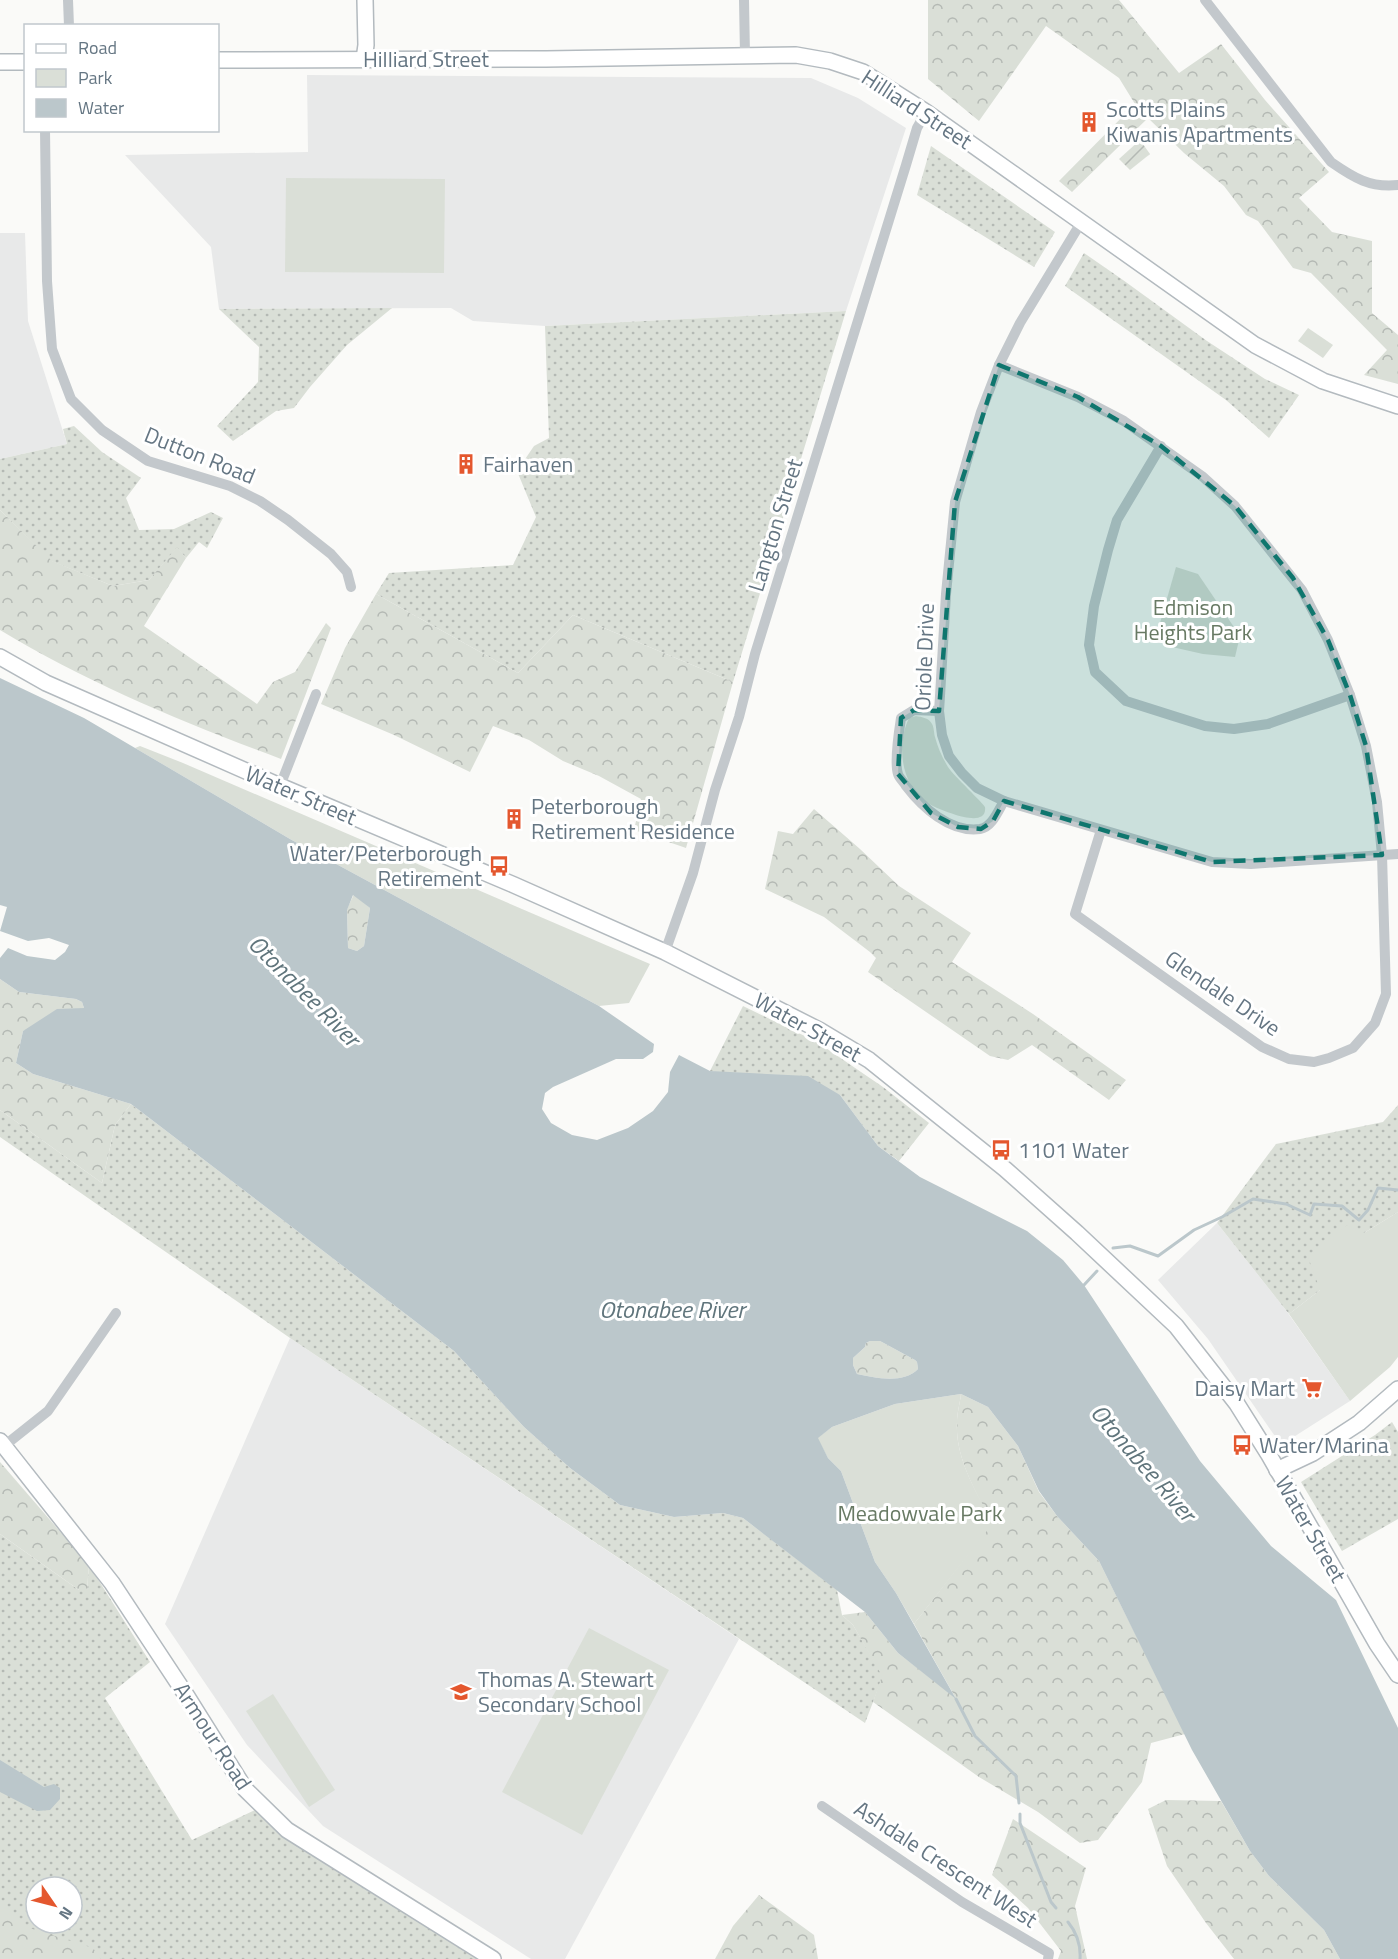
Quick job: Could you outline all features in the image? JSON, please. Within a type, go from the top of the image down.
[{"type":"main road","points":[[364,59],[365,0]]},
{"type":"main road","name":"Hilliard Street","points":[[219,60],[546,59],[796,55],[830,61],[863,72],[926,112],[1255,345],[1323,381],[1398,406]]},
{"type":"main road","points":[[0,62],[24,62]]},
{"type":"main road","name":"Water Street","points":[[0,657],[46,683],[665,952],[819,1030],[870,1060],[1005,1169],[1176,1326],[1237,1404],[1377,1644],[1398,1675]]},
{"type":"main road","points":[[1277,1470],[1313,1453],[1359,1424],[1398,1389]]},
{"type":"main road","name":"Armour Road","points":[[2,1444],[112,1583],[245,1789],[287,1830],[493,1959]]},
{"type":"street","points":[[68,0],[69,24]]},
{"type":"street","points":[[744,0],[745,55]]},
{"type":"street","points":[[1204,0],[1331,162],[1357,180],[1384,187],[1398,185]]},
{"type":"street","name":"Langton Street","points":[[665,952],[693,873],[755,654],[917,128],[926,112]]},
{"type":"street","name":"Dutton Road","points":[[45,132],[47,281],[52,349],[71,399],[102,430],[148,461],[230,486],[260,501],[331,554],[347,572],[351,587]]},
{"type":"street","name":"Oriole Drive","points":[[1082,221],[1020,323],[999,364],[981,412],[955,502],[946,594],[939,711],[942,735],[949,756],[977,788],[1004,801],[1212,862],[1251,864],[1398,854]]},
{"type":"street","points":[[999,364],[1078,397],[1124,421],[1161,446],[1202,476],[1235,506],[1293,578],[1302,590],[1328,640],[1350,694],[1371,769],[1382,855]]},
{"type":"street","points":[[1161,446],[1117,520],[1108,549],[1094,606],[1089,645],[1095,672],[1126,701],[1204,726],[1234,729],[1268,724],[1350,694]]},
{"type":"street","points":[[280,786],[316,693]]},
{"type":"street","points":[[939,711],[914,710],[901,718],[897,741],[898,774],[913,795],[931,813],[958,827],[981,829],[993,820],[1004,801]]},
{"type":"street","name":"Glendale Drive","points":[[1101,830],[1075,914],[1262,1047],[1289,1059],[1314,1062],[1353,1048],[1375,1023],[1386,994],[1382,855]]},
{"type":"street","points":[[2,1444],[48,1411],[116,1313]]},
{"type":"street","name":"Ashdale Crescent West","points":[[822,1806],[962,1902],[1049,1956]]},
{"type":"highlighted area","points":[[999,365],[1078,397],[1161,446],[1235,506],[1293,578],[1328,640],[1350,695],[1366,746],[1382,855],[1212,862],[1004,801],[993,821],[981,829],[958,827],[931,813],[898,774],[901,718],[914,710],[939,711],[955,502]]},
{"type":"shaded area","points":[[307,75],[811,78],[858,98],[906,128],[846,311],[545,326],[473,321],[451,308],[219,309],[211,247],[125,155],[308,152]]},
{"type":"shaded area","points":[[0,233],[25,233],[28,321],[67,444],[0,459]]},
{"type":"shaded area","points":[[1217,1223],[1285,1309],[1350,1401],[1281,1445],[1208,1339],[1158,1280]]},
{"type":"shaded area","name":"Thomas A. Stewart Secondary School","points":[[290,1338],[739,1639],[565,1959],[531,1959],[323,1826],[247,1745],[165,1624]]},
{"type":"green space","points":[[928,0],[1119,0],[1179,73],[1221,44],[1265,100],[1329,172],[1299,198],[1332,232],[1372,241],[1372,313],[1398,335],[1398,384],[1364,375],[1387,350],[1311,273],[1293,268],[1258,221],[1246,215],[1224,186],[1184,153],[1148,118],[1072,192],[1059,181],[1135,104],[1119,78],[1046,26],[979,121],[928,79]]},
{"type":"green space","points":[[1140,140],[1150,154],[1130,170],[1119,159]]},
{"type":"green space","points":[[931,146],[1055,232],[1034,267],[917,195]]},
{"type":"green space","points":[[286,178],[445,179],[444,273],[285,272]]},
{"type":"green space","points":[[1084,253],[1207,341],[1265,379],[1299,395],[1269,438],[1226,400],[1065,286]]},
{"type":"green space","points":[[392,308],[347,345],[294,408],[276,411],[233,441],[217,426],[258,382],[259,347],[219,309]]},
{"type":"green space","points":[[846,311],[733,682],[573,615],[518,673],[376,594],[389,573],[513,565],[536,517],[517,471],[534,446],[549,438],[545,326]]},
{"type":"green space","points":[[1308,328],[1333,345],[1323,358],[1298,341]]},
{"type":"green space","points":[[74,426],[102,452],[141,478],[126,498],[139,530],[174,529],[211,512],[223,518],[207,548],[199,542],[186,558],[177,548],[149,580],[113,586],[51,561],[0,510],[0,459],[67,444],[63,429]]},
{"type":"green space","points":[[0,510],[52,561],[113,586],[149,580],[177,547],[186,558],[144,626],[257,704],[273,682],[295,672],[326,623],[331,628],[281,759],[102,685],[0,630]]},
{"type":"green space","name":"Edmison Heights Park","points":[[1176,567],[1198,574],[1240,636],[1235,657],[1203,654],[1172,647],[1156,637]]},
{"type":"green space","points":[[376,594],[518,673],[573,615],[733,682],[686,848],[634,830],[641,799],[599,776],[563,761],[529,740],[493,726],[470,772],[394,735],[321,704],[345,648]]},
{"type":"green space","points":[[916,716],[931,722],[937,745],[951,771],[985,807],[985,812],[979,818],[964,817],[937,808],[926,802],[911,785],[906,775],[902,752],[909,718]]},
{"type":"green space","points":[[140,746],[650,964],[629,1003],[599,1006],[290,839],[135,748]]},
{"type":"green space","points":[[814,809],[899,886],[971,933],[952,962],[1033,1014],[1126,1080],[1109,1100],[1032,1045],[1008,1060],[990,1056],[868,972],[876,958],[824,917],[765,889],[778,831],[793,834]]},
{"type":"green space","points":[[354,894],[370,908],[364,946],[357,951],[348,948],[347,909]]},
{"type":"green space","points":[[0,979],[19,992],[76,999],[82,1002],[84,1008],[23,1031],[16,1063],[33,1074],[131,1104],[115,1125],[102,1183],[0,1110]]},
{"type":"green space","points":[[743,1006],[817,1042],[883,1087],[929,1123],[899,1161],[878,1146],[840,1095],[710,1071]]},
{"type":"green space","points":[[131,1104],[454,1351],[524,1427],[570,1468],[620,1505],[674,1517],[723,1513],[743,1518],[837,1590],[842,1615],[853,1625],[883,1676],[865,1723],[290,1338],[0,1137],[0,1110],[102,1183],[115,1125]]},
{"type":"green space","points":[[1398,1105],[1398,1212],[1364,1233],[1320,1290],[1289,1314],[1217,1223],[1276,1144],[1383,1122]]},
{"type":"green space","points":[[1398,1212],[1398,1357],[1390,1367],[1350,1401],[1289,1314],[1320,1290],[1308,1257],[1347,1225],[1364,1233]]},
{"type":"green space","points":[[870,1341],[880,1341],[915,1360],[918,1369],[905,1377],[897,1378],[857,1374],[853,1358]]},
{"type":"green space","points":[[961,1394],[988,1407],[1018,1446],[1039,1492],[1057,1516],[1099,1561],[1185,1734],[1151,1743],[1142,1782],[1098,1840],[1080,1843],[1038,1812],[979,1777],[873,1702],[882,1676],[853,1625],[842,1615],[865,1612],[898,1653],[955,1697],[914,1624],[992,1523],[973,1487],[959,1449],[957,1415]]},
{"type":"green space","name":"Meadowvale Park","points":[[961,1394],[957,1415],[959,1449],[968,1474],[993,1523],[914,1624],[875,1562],[841,1471],[828,1458],[817,1438],[832,1427],[895,1404]]},
{"type":"green space","points":[[1392,1422],[1398,1432],[1398,1519],[1342,1551],[1301,1482]]},
{"type":"green space","points":[[0,1462],[89,1565],[87,1590],[79,1590],[0,1534]]},
{"type":"green space","points":[[0,1534],[79,1590],[87,1590],[89,1565],[150,1662],[105,1698],[192,1840],[257,1809],[493,1959],[0,1959]]},
{"type":"green space","points":[[589,1628],[669,1670],[582,1835],[502,1792]]},
{"type":"green space","points":[[273,1694],[335,1790],[309,1807],[246,1711]]},
{"type":"green space","points":[[1166,1800],[1221,1801],[1250,1851],[1269,1876],[1324,1930],[1340,1959],[1234,1959],[1167,1866],[1148,1809]]},
{"type":"green space","points":[[1013,1819],[1086,1868],[1075,1906],[1087,1959],[1058,1959],[1061,1951],[1028,1908],[992,1875]]},
{"type":"green space","points":[[759,1895],[814,1935],[818,1959],[715,1959],[733,1926]]},
{"type":"green space","points":[[0,1905],[24,1926],[24,1935],[52,1935],[93,1948],[101,1959],[0,1959]]},
{"type":"water","name":"Otonabee River","points":[[0,678],[84,718],[290,839],[599,1006],[654,1044],[653,1052],[643,1059],[616,1059],[553,1087],[545,1093],[542,1109],[551,1123],[572,1135],[597,1140],[628,1128],[653,1111],[668,1092],[670,1072],[679,1055],[710,1071],[808,1076],[840,1095],[878,1146],[920,1177],[1027,1231],[1063,1260],[1084,1285],[1200,1461],[1271,1546],[1336,1600],[1398,1728],[1398,1959],[1340,1959],[1324,1930],[1269,1876],[1250,1851],[1192,1750],[1099,1561],[1057,1516],[1039,1491],[1018,1446],[988,1407],[961,1394],[895,1404],[832,1427],[818,1438],[828,1458],[841,1471],[875,1562],[896,1593],[956,1699],[898,1653],[865,1612],[743,1518],[723,1513],[674,1517],[620,1505],[570,1468],[524,1427],[454,1351],[131,1104],[33,1074],[16,1063],[23,1031],[57,1009],[84,1008],[82,1002],[76,999],[19,992],[0,979],[0,958],[8,948],[27,956],[55,960],[65,952],[69,945],[49,938],[28,941],[0,931],[7,907],[0,905]],"holes":[[[353,895],[370,908],[364,946],[357,951],[348,948],[347,910]],[[870,1341],[880,1341],[915,1360],[918,1369],[912,1374],[897,1378],[857,1374],[853,1358]]]},
{"type":"water","points":[[0,1760],[44,1787],[54,1784],[60,1788],[60,1799],[50,1810],[37,1811],[0,1792]]},
{"type":"waterway","points":[[1113,1248],[1130,1246],[1158,1256],[1194,1230],[1253,1199],[1286,1204],[1310,1215],[1314,1204],[1342,1206],[1359,1220],[1368,1210],[1378,1188],[1398,1190]]},
{"type":"waterway","points":[[1084,1285],[1097,1271]]},
{"type":"waterway","points":[[956,1699],[975,1736],[1016,1776],[1019,1803]]},
{"type":"waterway","points":[[1020,1814],[1020,1823],[1051,1902],[1056,1908]]},
{"type":"waterway","points":[[1068,1922],[1078,1939],[1080,1959]]},
{"type":"place","name":"Scotts Plains Kiwanis Apartments","points":[[1089,122]]},
{"type":"place","name":"Fairhaven","points":[[466,464]]},
{"type":"place","name":"Peterborough Retirement Residence","points":[[514,819]]},
{"type":"place","name":"Water/Peterborough Retirement","points":[[499,866]]},
{"type":"place","name":"1101 Water","points":[[1001,1150]]},
{"type":"place","name":"Daisy Mart","points":[[1312,1388]]},
{"type":"place","name":"Water/Marina","points":[[1242,1445]]},
{"type":"place","name":"Thomas A. Stewart Secondary School","points":[[461,1692]]}]
